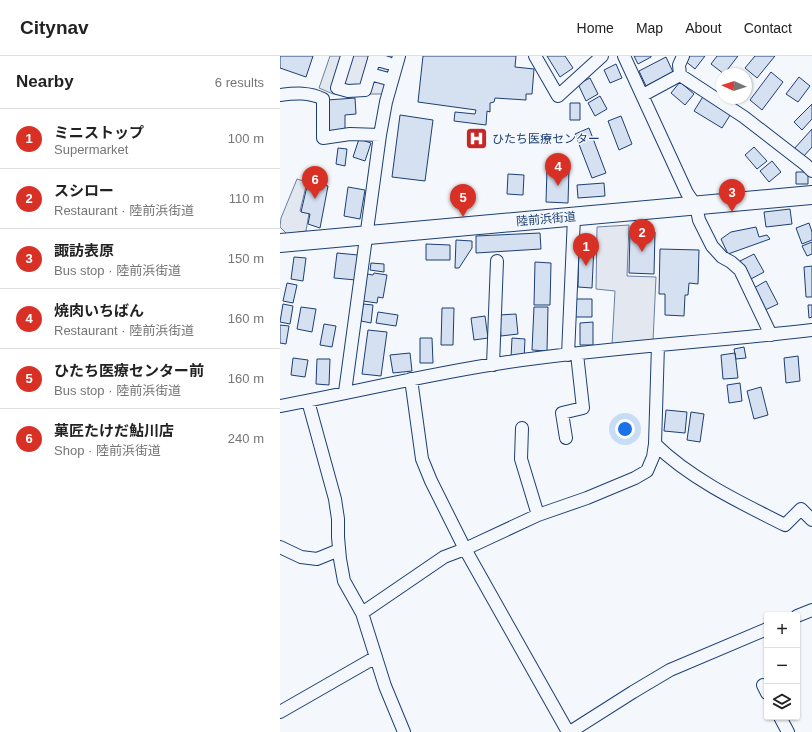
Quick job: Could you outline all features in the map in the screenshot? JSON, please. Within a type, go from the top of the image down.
[{"type":"highway","name":"陸前浜街道","points":[[280,243],[812,195]]},
{"type":"street","points":[[347,56],[337,88],[348,91],[365,90],[375,58],[388,63]]},
{"type":"street","points":[[345,392],[380,135],[392,80],[400,56]]},
{"type":"street","points":[[535,56],[558,96],[602,56]]},
{"type":"street","points":[[624,56],[687,193],[696,206],[699,220],[712,246],[722,257],[731,262],[740,270],[771,335]]},
{"type":"street","points":[[680,75],[679,65],[683,56]]},
{"type":"street","points":[[370,74],[392,80]]},
{"type":"street","points":[[643,95],[680,75]]},
{"type":"street","points":[[680,75],[744,117],[812,171]]},
{"type":"street","points":[[280,95],[293,93],[314,94],[323,99],[323,138],[350,134],[380,135]]},
{"type":"street","points":[[566,438],[562,413],[583,408],[572,354],[574,217]]},
{"type":"street","points":[[492,365],[497,261]]},
{"type":"street","points":[[280,406],[411,379],[508,362],[572,354],[812,330]]},
{"type":"street","points":[[362,613],[444,557],[465,549],[538,515],[587,498],[635,478],[647,471],[653,457],[655,444],[658,345]]},
{"type":"street","points":[[411,379],[422,459],[431,482],[465,549],[569,732],[670,670],[764,630]]},
{"type":"street","points":[[308,401],[335,499],[338,519],[339,550],[344,581],[362,613],[385,686],[404,732]]},
{"type":"street","points":[[522,428],[521,459],[538,515]]},
{"type":"street","points":[[655,444],[669,458],[703,480],[785,525],[801,509],[812,520]]},
{"type":"street","points":[[280,547],[301,557],[317,559],[339,550]]},
{"type":"street","points":[[800,615],[812,610]]},
{"type":"street","points":[[280,712],[376,657]]},
{"type":"street","points":[[782,720],[788,732]]},
{"type":"shaded area","points":[[330,56],[396,56],[385,92],[381,94],[333,94],[319,88]]},
{"type":"shaded area","points":[[297,179],[307,182],[300,211],[309,213],[306,231],[287,234],[280,227],[281,218]]},
{"type":"shaded area","points":[[629,225],[627,276],[656,277],[653,341],[612,345],[615,291],[596,289],[597,227]]},
{"type":"building","points":[[280,56],[313,56],[306,77],[280,68]]},
{"type":"building","points":[[423,56],[516,56],[515,67],[534,69],[532,94],[526,94],[526,100],[495,98],[494,102],[490,103],[490,112],[487,111],[486,125],[454,121],[455,112],[475,114],[476,110],[418,102]]},
{"type":"building","points":[[547,56],[565,56],[573,68],[560,77]]},
{"type":"building","points":[[634,56],[651,56],[651,57],[638,64]]},
{"type":"building","points":[[687,56],[705,56],[695,69],[684,60]]},
{"type":"building","points":[[717,56],[738,56],[729,68],[716,68],[711,64]]},
{"type":"building","points":[[755,56],[775,56],[757,78],[752,74],[752,68],[745,68]]},
{"type":"building","points":[[666,57],[673,72],[646,86],[639,71]]},
{"type":"building","points":[[616,64],[622,78],[610,83],[604,70]]},
{"type":"building","points":[[771,72],[783,82],[762,110],[752,102],[752,97]]},
{"type":"building","points":[[799,77],[810,86],[798,102],[786,94]]},
{"type":"building","points":[[590,78],[598,94],[586,101],[578,84]]},
{"type":"building","points":[[680,82],[694,94],[685,105],[671,93]]},
{"type":"building","points":[[704,95],[716,102],[716,104],[719,104],[732,112],[722,128],[694,111]]},
{"type":"building","points":[[600,96],[607,109],[595,116],[588,103]]},
{"type":"building","points":[[355,98],[356,114],[345,115],[345,133],[327,133],[327,100]]},
{"type":"building","points":[[570,103],[580,103],[580,120],[570,120]]},
{"type":"building","points":[[812,104],[812,119],[802,130],[794,122]]},
{"type":"building","points":[[400,115],[433,120],[425,181],[392,177]]},
{"type":"building","points":[[621,116],[632,144],[619,150],[608,121]]},
{"type":"building","points":[[589,128],[606,173],[592,178],[575,134]]},
{"type":"building","points":[[812,129],[812,147],[803,157],[794,149]]},
{"type":"building","points":[[359,139],[371,143],[365,161],[353,157]]},
{"type":"building","points":[[754,147],[767,161],[757,169],[745,155]]},
{"type":"building","points":[[338,148],[347,149],[345,166],[336,164]]},
{"type":"building","points":[[772,161],[781,172],[769,182],[760,171]]},
{"type":"building","points":[[547,168],[569,169],[568,203],[546,202]]},
{"type":"building","points":[[796,172],[808,172],[808,184],[796,184]]},
{"type":"building","points":[[508,174],[524,175],[523,195],[507,194]]},
{"type":"building","points":[[308,182],[328,186],[320,228],[308,224],[310,214],[301,212]]},
{"type":"building","points":[[604,183],[605,196],[578,198],[577,185]]},
{"type":"building","points":[[348,187],[365,190],[360,219],[344,216]]},
{"type":"building","points":[[790,209],[792,224],[766,227],[764,212]]},
{"type":"building","points":[[809,223],[812,232],[812,240],[802,244],[796,228]]},
{"type":"building","points":[[756,227],[759,237],[767,235],[770,239],[728,254],[721,239],[731,232]]},
{"type":"building","points":[[630,231],[655,232],[654,274],[629,273]]},
{"type":"building","points":[[540,233],[541,249],[476,253],[476,236]]},
{"type":"building","points":[[456,240],[472,241],[472,248],[459,268],[455,268]]},
{"type":"building","points":[[812,242],[812,254],[807,256],[802,246]]},
{"type":"building","points":[[426,244],[450,245],[450,260],[426,260]]},
{"type":"building","points":[[579,244],[594,245],[592,288],[578,287]]},
{"type":"building","points":[[660,249],[699,250],[698,284],[689,283],[688,295],[685,295],[684,316],[665,315],[665,294],[659,294]]},
{"type":"building","points":[[337,253],[358,255],[356,280],[334,278]]},
{"type":"building","points":[[754,254],[764,272],[749,280],[740,261]]},
{"type":"building","points":[[294,257],[306,258],[303,281],[291,279]]},
{"type":"building","points":[[535,262],[551,263],[550,305],[534,305]]},
{"type":"building","points":[[371,263],[384,264],[384,272],[370,270]]},
{"type":"building","points":[[812,266],[812,297],[806,297],[804,267]]},
{"type":"building","points":[[374,273],[387,275],[383,298],[378,297],[377,303],[363,301],[367,274],[373,275]]},
{"type":"building","points":[[766,281],[778,304],[765,310],[754,288]]},
{"type":"building","points":[[287,283],[297,285],[293,303],[283,301]]},
{"type":"building","points":[[575,299],[592,299],[592,317],[575,317]]},
{"type":"building","points":[[283,304],[293,306],[290,324],[280,322]]},
{"type":"building","points":[[363,304],[373,305],[371,323],[361,321]]},
{"type":"building","points":[[808,305],[812,305],[812,317],[809,318]]},
{"type":"building","points":[[301,307],[316,309],[312,332],[297,329]]},
{"type":"building","points":[[534,307],[548,307],[547,351],[532,350]]},
{"type":"building","points":[[442,308],[454,308],[453,345],[441,345]]},
{"type":"building","points":[[378,312],[398,315],[396,326],[376,323]]},
{"type":"building","points":[[516,314],[518,334],[501,336],[499,315]]},
{"type":"building","points":[[485,316],[488,338],[474,340],[471,318]]},
{"type":"building","points":[[593,322],[593,345],[580,345],[580,323]]},
{"type":"building","points":[[324,324],[336,326],[332,347],[320,345]]},
{"type":"building","points":[[280,325],[289,326],[286,344],[280,343]]},
{"type":"building","points":[[368,330],[387,332],[381,376],[362,374]]},
{"type":"building","points":[[420,338],[432,338],[433,363],[420,363]]},
{"type":"building","points":[[512,338],[525,339],[524,359],[511,358]]},
{"type":"building","points":[[744,347],[746,358],[736,359],[734,349]]},
{"type":"building","points":[[410,353],[412,371],[393,373],[390,355]]},
{"type":"building","points":[[735,353],[738,378],[723,379],[721,355]]},
{"type":"building","points":[[798,356],[800,381],[786,383],[784,358]]},
{"type":"building","points":[[293,358],[308,360],[305,377],[291,375]]},
{"type":"building","points":[[317,359],[330,359],[329,385],[316,384]]},
{"type":"building","points":[[740,383],[742,401],[729,403],[727,385]]},
{"type":"building","points":[[761,387],[768,415],[754,419],[747,391]]},
{"type":"building","points":[[666,410],[687,412],[685,433],[664,431]]},
{"type":"building","points":[[691,412],[704,414],[700,442],[687,440]]},
{"type":"place","name":"ひたち医療センター","points":[[476,139]]},
{"type":"place","name":"焼肉いちばん","points":[[558,186]]},
{"type":"place","name":"菓匠たけだ鮎川店","points":[[315,199]]},
{"type":"place","name":"諏訪表原","points":[[732,212]]},
{"type":"place","name":"ひたち医療センター前","points":[[463,217]]},
{"type":"place","name":"スシロー","points":[[642,252]]},
{"type":"place","name":"ミニストップ","points":[[586,266]]}]
